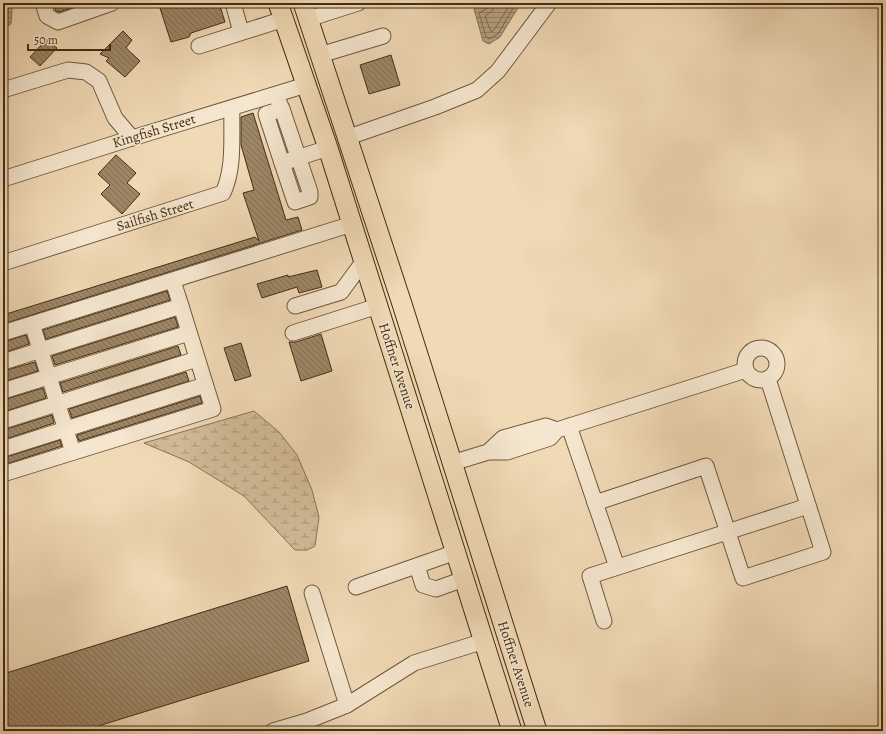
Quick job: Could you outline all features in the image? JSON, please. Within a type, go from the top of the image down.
[{"type":"main road","name":"Hoffner Avenue","points":[[281,11],[328,148],[512,731]]},
{"type":"main road","name":"Hoffner Avenue","points":[[305,11],[390,269],[537,731]]},
{"type":"main road","points":[[306,85],[317,97],[326,123],[336,135],[346,138]]},
{"type":"main road","points":[[328,148],[345,159],[376,250],[390,269]]},
{"type":"main road","points":[[456,552],[464,553],[471,557],[478,570],[492,614],[499,629],[509,642]]},
{"type":"main road","points":[[484,641],[500,652],[507,664],[528,731]]},
{"type":"street","points":[[43,3],[47,16],[58,22],[112,3]]},
{"type":"street","points":[[233,3],[241,32]]},
{"type":"street","points":[[305,11],[358,3]]},
{"type":"street","points":[[346,138],[436,107],[476,90],[498,71],[549,3]]},
{"type":"street","points":[[199,46],[241,32],[281,11]]},
{"type":"street","points":[[320,55],[383,36]]},
{"type":"street","points":[[3,90],[68,70],[86,72],[99,81],[115,118],[132,138]]},
{"type":"street","name":"Kingfish Street","points":[[3,179],[306,85]]},
{"type":"street","points":[[276,94],[282,109],[299,157],[310,192],[310,197],[295,202],[266,114],[282,109]]},
{"type":"street","name":"Sailfish Street","points":[[3,263],[223,193],[229,181],[231,167],[232,108]]},
{"type":"street","points":[[282,163],[328,148]]},
{"type":"street","points":[[3,333],[352,224]]},
{"type":"street","points":[[295,306],[341,292],[364,262]]},
{"type":"street","points":[[3,474],[213,409],[173,281]]},
{"type":"street","points":[[3,362],[181,306]]},
{"type":"street","points":[[293,333],[378,306]]},
{"type":"street","points":[[32,324],[73,452]]},
{"type":"street","points":[[3,391],[189,333]]},
{"type":"street","points":[[757,348],[768,349],[776,356],[778,361],[776,372],[768,380],[757,380],[752,378],[746,370],[745,359],[748,354],[757,348]]},
{"type":"street","points":[[3,420],[197,359]]},
{"type":"street","points":[[452,463],[488,452],[507,452],[550,438],[563,428],[746,370]]},
{"type":"street","points":[[595,503],[706,466],[743,578],[822,552],[768,380]]},
{"type":"street","points":[[3,449],[205,385]]},
{"type":"street","points":[[563,428],[595,503],[617,567]]},
{"type":"street","points":[[604,621],[590,576],[808,506]]},
{"type":"street","points":[[356,587],[456,552]]},
{"type":"street","points":[[417,566],[423,585],[436,589],[464,579]]},
{"type":"street","points":[[312,593],[347,705]]},
{"type":"street","points":[[274,731],[307,721],[347,705],[414,663],[484,641]]},
{"type":"green space","points":[[254,411],[279,432],[297,455],[312,490],[319,517],[315,546],[307,550],[295,550],[244,496],[189,462],[144,443]]},
{"type":"water","points":[[3,3],[10,3],[12,9],[11,24],[3,28]]},
{"type":"water","points":[[491,3],[521,3],[500,37],[489,44],[483,41],[474,9]]},
{"type":"building","points":[[53,3],[83,4],[59,12],[56,11]]},
{"type":"building","points":[[165,3],[219,3],[225,22],[191,33],[189,37],[171,42],[159,5]]},
{"type":"building","points":[[123,31],[132,40],[126,48],[140,61],[125,77],[106,61],[109,58],[100,54]]},
{"type":"building","points":[[47,39],[57,48],[40,66],[30,57]]},
{"type":"building","points":[[391,55],[400,85],[369,94],[360,65]]},
{"type":"building","points":[[253,113],[286,220],[298,217],[302,230],[3,324],[3,315],[255,237],[259,241],[243,193],[254,190],[241,145],[241,117]]},
{"type":"building","points":[[116,155],[136,173],[127,183],[140,194],[122,214],[101,194],[110,185],[98,174]]},
{"type":"building","points":[[317,270],[322,287],[299,293],[297,287],[262,298],[257,284],[288,275],[288,277]]},
{"type":"building","points":[[167,291],[170,300],[46,339],[43,330]]},
{"type":"building","points":[[175,317],[178,327],[55,365],[52,356]]},
{"type":"building","points":[[321,334],[332,371],[301,381],[289,342],[296,342]]},
{"type":"building","points":[[26,335],[29,344],[3,353],[3,342]]},
{"type":"building","points":[[241,343],[251,376],[235,381],[224,348]]},
{"type":"building","points":[[178,346],[181,355],[63,392],[60,383]]},
{"type":"building","points":[[35,362],[38,371],[3,382],[3,371]]},
{"type":"building","points":[[186,372],[189,381],[72,418],[69,409]]},
{"type":"building","points":[[43,388],[46,398],[3,412],[3,400]]},
{"type":"building","points":[[200,396],[202,403],[79,441],[77,435]]},
{"type":"building","points":[[52,415],[54,423],[3,440],[3,430]]},
{"type":"building","points":[[60,440],[62,446],[3,465],[3,458]]},
{"type":"building","points":[[287,586],[309,661],[82,731],[3,731],[3,674]]}]
